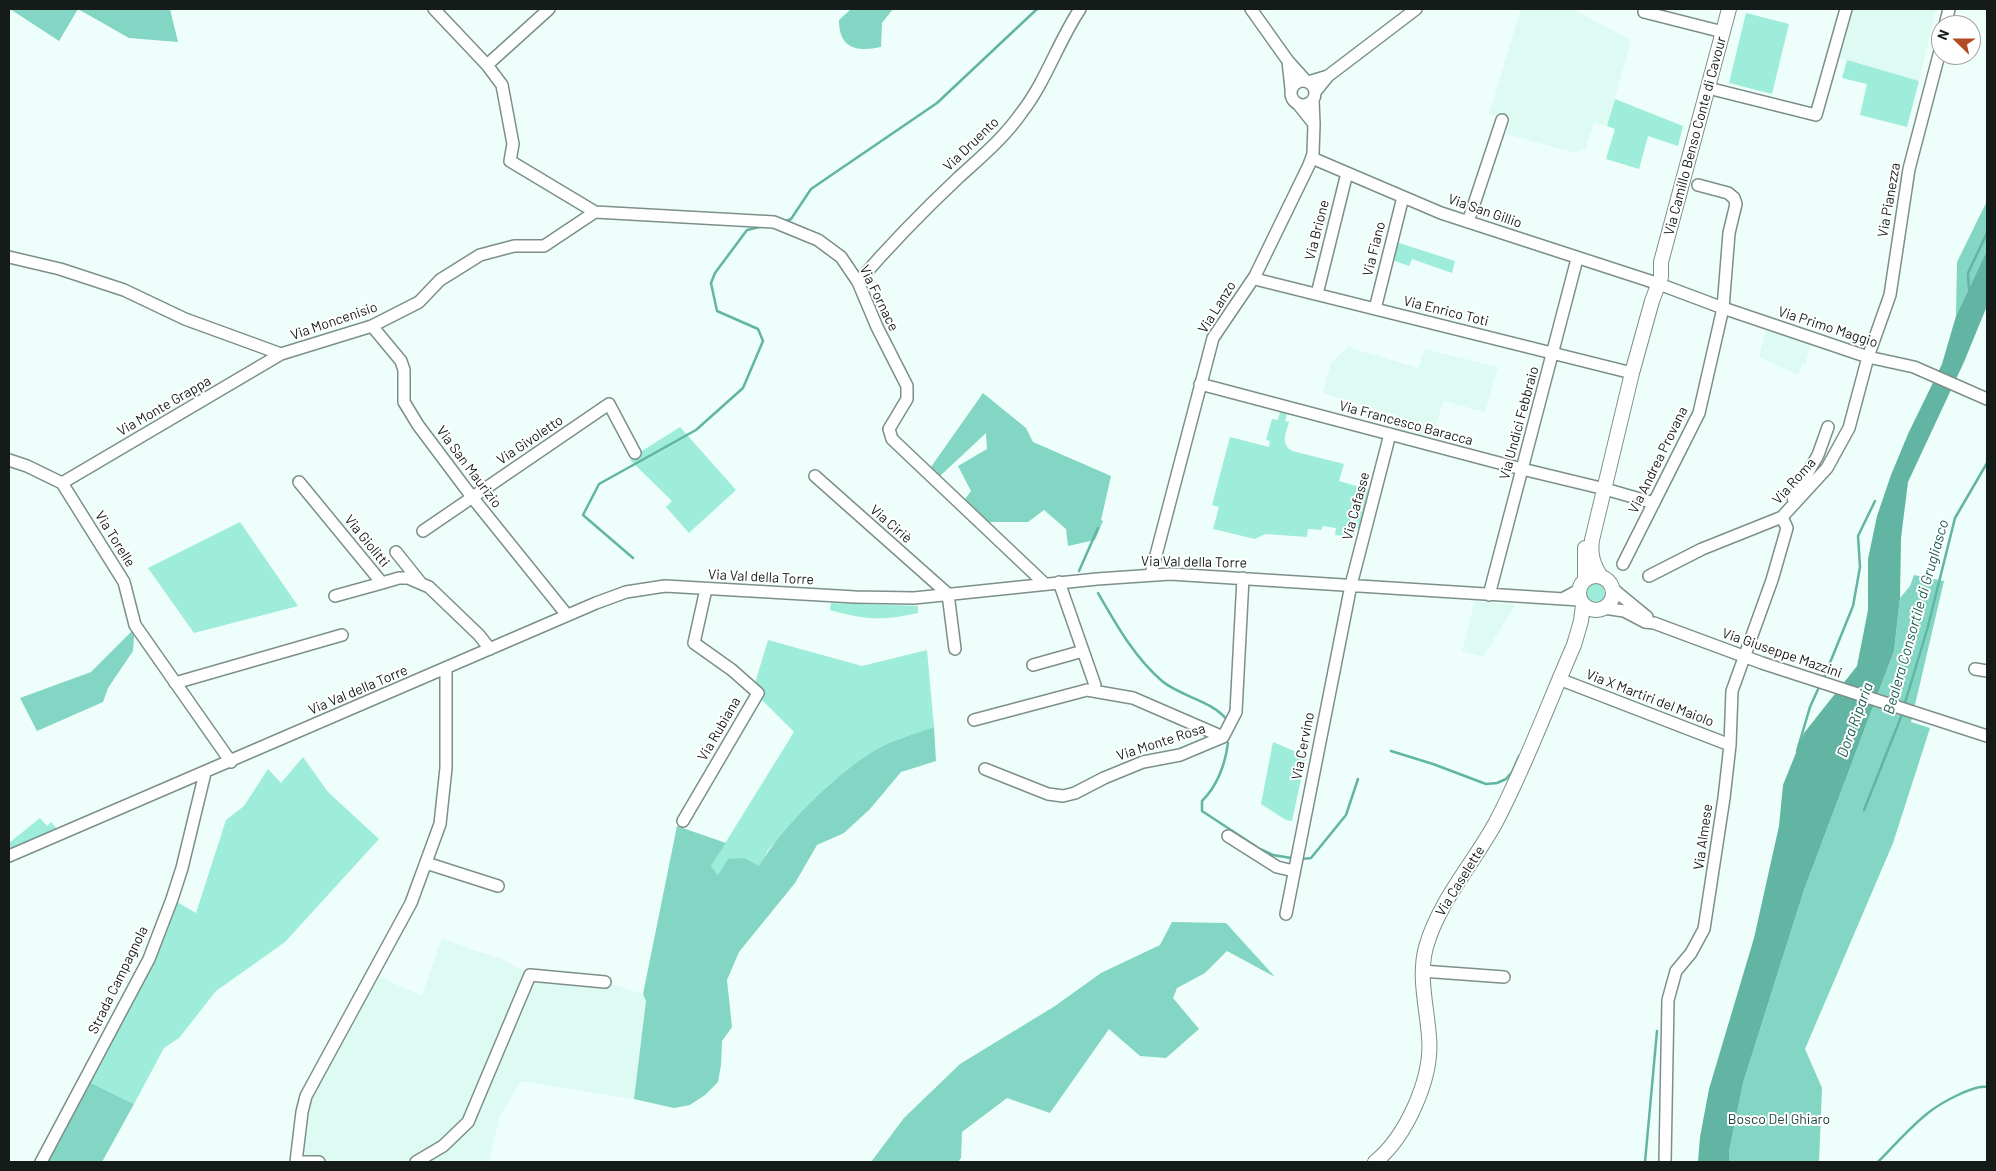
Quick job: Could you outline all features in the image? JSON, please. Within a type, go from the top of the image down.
[{"type":"main road","name":"Via Camillo Benso Conte di Cavour","points":[[1582,594],[1584,553],[1615,445],[1632,373],[1729,9]]},
{"type":"main road","name":"Via Camillo Benso Conte di Cavour","points":[[1601,576],[1592,561],[1590,552],[1603,488]]},
{"type":"main road","points":[[1601,576],[1613,589],[1611,600],[1601,609],[1593,610],[1582,594],[1590,577],[1601,576]]},
{"type":"main road","name":"Via Caselette","points":[[1382,1159],[1408,1120],[1427,1072],[1430,1039],[1422,971],[1426,948],[1435,921],[1503,808],[1574,645],[1581,621],[1582,594]]},
{"type":"main road","name":"Via Caselette","points":[[1574,645],[1601,609]]},
{"type":"street","name":"Via Fornace","points":[[434,9],[487,65],[502,85],[513,144],[510,161],[595,212],[774,222],[818,240],[841,257],[858,282],[876,327],[907,386],[907,399],[889,429],[892,439],[1045,584]]},
{"type":"street","points":[[487,65],[549,9]]},
{"type":"street","name":"Via Druento","points":[[858,282],[891,244],[958,178],[997,143],[1023,112],[1080,9]]},
{"type":"street","points":[[1251,9],[1288,61],[1313,86],[1314,96]]},
{"type":"street","points":[[1298,104],[1304,105],[1314,96],[1328,76],[1416,9]]},
{"type":"street","points":[[1708,88],[1816,115],[1846,9]]},
{"type":"street","points":[[1644,10],[1723,32]]},
{"type":"street","points":[[1288,61],[1292,99],[1314,124]]},
{"type":"street","name":"Via Pianezza","points":[[1868,357],[1891,290],[1909,169],[1936,65]]},
{"type":"street","points":[[1291,89],[1296,83],[1328,76]]},
{"type":"street","name":"Via Lanzo","points":[[1151,574],[1200,384],[1215,334],[1254,276],[1312,158],[1314,96]]},
{"type":"street","points":[[1468,222],[1502,120]]},
{"type":"street","name":"Via San Gillio","points":[[1312,158],[1403,197],[1468,222],[1577,259],[1656,283]]},
{"type":"street","name":"Via Brione","points":[[1317,294],[1347,173]]},
{"type":"street","name":"Via Andrea Provana","points":[[1623,564],[1699,413],[1723,308],[1731,226],[1736,204],[1734,198],[1728,193],[1698,185]]},
{"type":"street","name":"Via Fiano","points":[[1375,309],[1403,197]]},
{"type":"street","name":"Via Moncenisio","points":[[9,257],[60,269],[124,290],[186,319],[281,354],[372,326],[419,302],[440,280],[480,255],[514,246],[544,246],[595,212]]},
{"type":"street","name":"Via Undici Febbraio","points":[[1489,595],[1577,259]]},
{"type":"street","name":"Via Enrico Toti","points":[[1254,276],[1260,280],[1632,373]]},
{"type":"street","name":"Via Primo Maggio","points":[[1656,283],[1723,308],[1868,357],[1914,367],[1987,398]]},
{"type":"street","name":"Via San Maurizio","points":[[372,326],[400,361],[404,370],[404,402],[414,418],[472,497],[567,615]]},
{"type":"street","name":"Via Monte Grappa","points":[[62,483],[281,354]]},
{"type":"street","name":"Via Roma","points":[[1649,576],[1702,549],[1782,517],[1827,468],[1849,428],[1868,357]]},
{"type":"street","name":"Via Francesco Baracca","points":[[1200,384],[1522,469],[1603,488],[1654,503]]},
{"type":"street","name":"Via Givoletto","points":[[422,531],[608,404],[635,453]]},
{"type":"street","points":[[1782,517],[1818,456],[1828,427]]},
{"type":"street","name":"Via Cafasse","points":[[1351,585],[1390,434]]},
{"type":"street","points":[[9,460],[27,466],[62,483]]},
{"type":"street","name":"Via Ciriè","points":[[815,476],[948,594]]},
{"type":"street","name":"Via Giolitti","points":[[299,482],[382,583],[399,578],[408,578],[420,582],[438,595],[479,635],[490,649]]},
{"type":"street","name":"Via Torelle","points":[[62,483],[124,582],[135,625],[231,762]]},
{"type":"street","name":"Via Almese","points":[[1665,1162],[1668,1000],[1676,972],[1691,953],[1704,929],[1724,798],[1730,744],[1732,691],[1772,580],[1787,528],[1782,517]]},
{"type":"street","points":[[396,552],[420,582]]},
{"type":"street","name":"Via Val della Torre","points":[[9,856],[231,762],[567,615],[626,592],[647,587],[665,586],[855,597],[914,598],[1059,582],[1151,574],[1186,574],[1489,595],[1564,598],[1582,594]]},
{"type":"street","name":"Via Monte Rosa","points":[[985,769],[1048,794],[1063,796],[1075,793],[1104,778],[1143,762],[1180,755],[1223,738],[1236,712],[1243,578]]},
{"type":"street","points":[[1059,582],[1095,685]]},
{"type":"street","points":[[335,596],[382,583]]},
{"type":"street","name":"Via Cervino","points":[[1286,914],[1351,585]]},
{"type":"street","name":"Via Rubiana","points":[[683,821],[758,693],[732,670],[694,643],[706,589]]},
{"type":"street","name":"Via Giuseppe Mazzini","points":[[1613,589],[1654,623]]},
{"type":"street","points":[[948,594],[955,649]]},
{"type":"street","name":"Via Giuseppe Mazzini","points":[[1601,609],[1624,611],[1645,622],[1654,623],[1743,657],[1987,736]]},
{"type":"street","points":[[175,683],[342,635]]},
{"type":"street","points":[[1033,665],[1083,651]]},
{"type":"street","points":[[319,1162],[296,1162],[302,1112],[306,1096],[412,903],[440,824],[446,768],[446,668]]},
{"type":"street","points":[[1975,669],[1987,671]]},
{"type":"street","name":"Via X Martiri del Maiolo","points":[[1559,679],[1730,744]]},
{"type":"street","points":[[974,720],[1087,690],[1102,691],[1133,698],[1223,738]]},
{"type":"street","name":"Strada Campagnola","points":[[41,1162],[148,959],[182,868],[205,773]]},
{"type":"street","points":[[1228,836],[1278,867],[1294,871]]},
{"type":"street","points":[[426,863],[498,886]]},
{"type":"street","points":[[1422,971],[1504,977]]},
{"type":"street","points":[[416,1162],[443,1146],[468,1122],[530,974],[605,982]]},
{"type":"shaded area","points":[[1521,9],[1572,9],[1631,40],[1607,126],[1594,123],[1585,150],[1581,149],[1576,153],[1506,134],[1511,119],[1489,114]]},
{"type":"shaded area","points":[[1850,9],[1936,9],[1935,15],[1931,15],[1931,30],[1919,81],[1835,57]]},
{"type":"shaded area","points":[[1746,13],[1789,24],[1772,94],[1729,83]]},
{"type":"shaded area","points":[[1847,60],[1919,81],[1907,127],[1860,115],[1867,84],[1842,78]]},
{"type":"shaded area","points":[[1615,99],[1683,126],[1678,146],[1648,136],[1639,169],[1606,159],[1615,129],[1607,126]]},
{"type":"shaded area","points":[[1396,242],[1455,261],[1452,273],[1412,259],[1409,266],[1392,260]]},
{"type":"shaded area","points":[[1767,326],[1813,340],[1805,364],[1802,363],[1798,375],[1759,357]]},
{"type":"shaded area","points":[[1348,347],[1418,368],[1425,349],[1498,367],[1485,412],[1444,401],[1431,438],[1395,428],[1395,415],[1323,393],[1331,363]]},
{"type":"shaded area","points":[[1280,412],[1287,414],[1285,421],[1289,422],[1285,434],[1288,448],[1292,451],[1344,464],[1339,481],[1370,490],[1360,529],[1356,528],[1354,537],[1335,535],[1336,528],[1323,526],[1321,530],[1308,529],[1307,537],[1265,534],[1255,539],[1213,529],[1219,507],[1212,505],[1230,437],[1269,447],[1270,441],[1266,440],[1272,419],[1278,420]]},
{"type":"shaded area","points":[[680,427],[736,490],[689,533],[666,507],[672,501],[630,460]]},
{"type":"shaded area","points":[[240,522],[298,606],[194,633],[148,568]]},
{"type":"shaded area","points":[[1591,583],[1599,583],[1605,589],[1605,597],[1599,603],[1591,603],[1585,597],[1585,589]]},
{"type":"shaded area","points":[[1475,601],[1515,605],[1483,657],[1462,651]]},
{"type":"shaded area","points":[[831,603],[918,606],[918,613],[884,618],[854,616],[830,610]]},
{"type":"shaded area","points":[[768,640],[862,666],[927,650],[934,727],[899,739],[810,805],[768,850],[759,867],[744,858],[719,876],[711,866],[794,732],[761,699],[765,692],[755,683]]},
{"type":"shaded area","points":[[1273,742],[1306,756],[1292,821],[1286,820],[1261,804]]},
{"type":"shaded area","points":[[303,757],[328,792],[379,839],[285,942],[216,991],[179,1038],[164,1048],[134,1104],[85,1080],[172,899],[196,913],[226,820],[244,806],[268,769],[281,783]]},
{"type":"shaded area","points":[[40,818],[47,826],[51,822],[58,830],[9,851],[9,843]]},
{"type":"shaded area","points":[[442,938],[500,958],[530,975],[605,982],[643,994],[646,1001],[634,1099],[521,1081],[500,1116],[489,1162],[299,1162],[302,1112],[373,974],[422,996]]},
{"type":"green space","points":[[10,9],[78,9],[59,41]]},
{"type":"green space","points":[[78,9],[170,9],[178,42],[129,38]]},
{"type":"green space","points":[[851,9],[893,9],[882,23],[881,47],[864,49],[846,43],[842,37],[839,20]]},
{"type":"green space","points":[[1987,201],[1987,250],[1956,316],[1957,262]]},
{"type":"green space","points":[[983,393],[1026,428],[1033,442],[1111,476],[1101,520],[1103,521],[1095,540],[1068,546],[1066,529],[1044,510],[1028,522],[988,522],[965,499],[971,491],[958,466],[987,449],[986,433],[940,476],[931,467]]},
{"type":"green space","name":"Bosco Del Ghiaro","points":[[1914,575],[1944,581],[1911,722],[1930,728],[1893,843],[1805,1049],[1822,1088],[1819,1162],[1729,1162],[1729,1152],[1743,1083],[1804,890],[1894,651],[1900,598],[1910,586]]},
{"type":"green space","points":[[135,625],[133,651],[108,688],[103,702],[37,731],[20,698],[91,672],[130,633]]},
{"type":"green space","points":[[934,727],[936,761],[901,772],[870,809],[844,833],[817,845],[795,883],[739,952],[727,980],[732,1027],[722,1041],[718,1082],[705,1095],[690,1105],[674,1108],[634,1099],[646,1001],[643,994],[677,826],[726,843],[711,866],[718,875],[728,859],[744,858],[759,866],[781,835],[810,803],[859,761],[881,747]]},
{"type":"green space","points":[[1172,922],[1226,923],[1275,977],[1227,951],[1205,973],[1177,988],[1173,998],[1199,1029],[1166,1058],[1140,1056],[1109,1029],[1050,1113],[1007,1098],[962,1132],[961,1158],[958,1162],[871,1162],[904,1118],[960,1064],[1055,1006],[1101,973],[1160,945]]},
{"type":"green space","points":[[85,1080],[134,1104],[102,1162],[41,1162]]},
{"type":"water","name":"Dora Riparia","points":[[1987,250],[1987,306],[1964,362],[1908,482],[1901,538],[1900,598],[1894,651],[1804,890],[1743,1083],[1729,1152],[1729,1162],[1698,1162],[1700,1137],[1709,1089],[1754,938],[1779,826],[1783,785],[1804,733],[1857,666],[1868,610],[1868,559],[1877,516],[1908,434],[1942,364],[1956,316]]},
{"type":"waterway","points":[[786,221],[791,219],[811,189],[937,103],[1037,9]]},
{"type":"waterway","points":[[633,558],[583,515],[599,484],[696,430],[743,388],[763,341],[758,329],[717,311],[711,283],[715,273],[747,230],[764,226]]},
{"type":"waterway","points":[[1969,289],[1968,273],[1987,233]]},
{"type":"waterway","name":"Bealera Consortile di Grugliasco","points":[[1904,706],[1927,630],[1955,518],[1987,463]]},
{"type":"waterway","points":[[1823,680],[1853,606],[1860,567],[1858,536],[1875,501]]},
{"type":"waterway","points":[[1079,571],[1098,528]]},
{"type":"waterway","points":[[1098,593],[1126,640],[1152,672],[1178,691],[1214,708],[1228,721]]},
{"type":"waterway","points":[[1797,751],[1810,707],[1820,685]]},
{"type":"waterway","name":"Bealera Consortile di Grugliasco","points":[[1864,810],[1903,712]]},
{"type":"waterway","points":[[1228,743],[1220,774],[1208,795],[1202,801],[1202,811],[1260,849],[1273,855],[1291,858]]},
{"type":"waterway","points":[[1391,751],[1433,764],[1486,784],[1497,783],[1506,779],[1512,772],[1519,756]]},
{"type":"waterway","points":[[1302,859],[1311,858],[1346,815],[1358,779]]},
{"type":"waterway","points":[[1645,1162],[1657,1031]]},
{"type":"waterway","points":[[1878,1162],[1915,1124],[1933,1109],[1966,1092],[1987,1087]]}]
